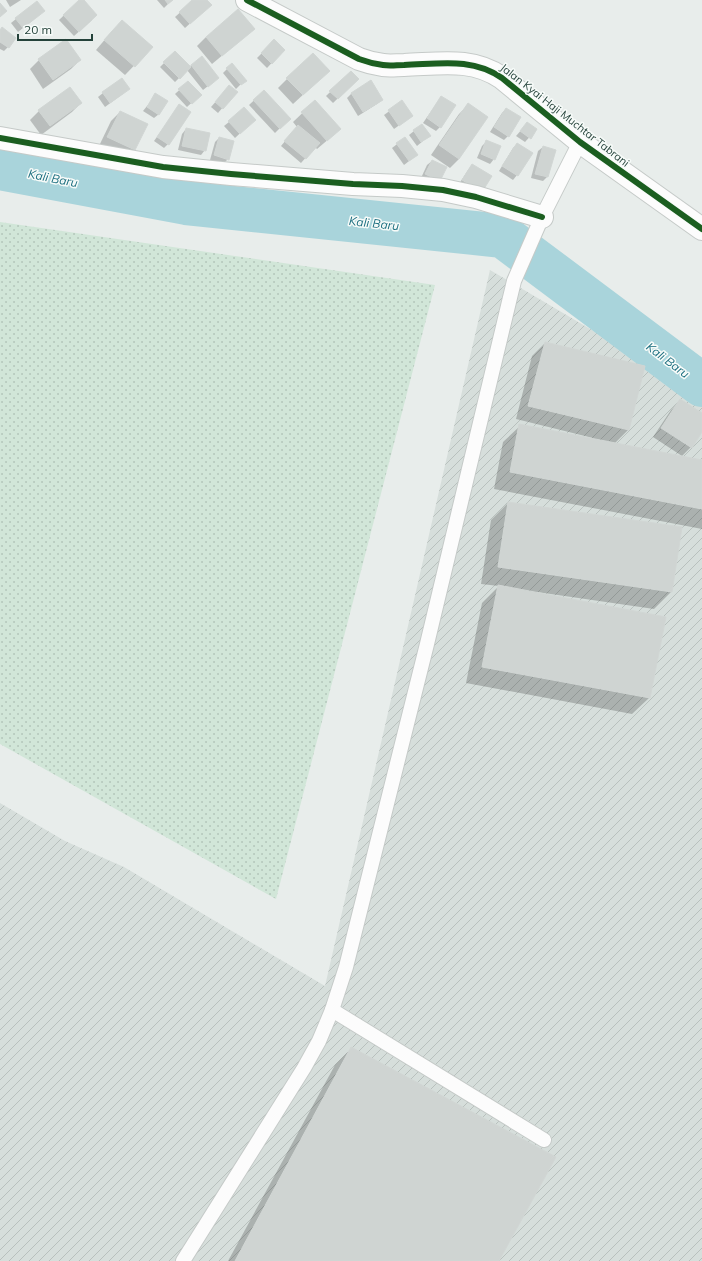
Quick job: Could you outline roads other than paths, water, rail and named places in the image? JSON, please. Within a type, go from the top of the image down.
[{"type":"street","name":"Jalan Kyai Haji Muchtar Tabrani","points":[[247,0],[367,62],[389,66],[466,63],[491,70],[580,142],[702,228]]},
{"type":"street","points":[[0,138],[162,167],[231,174],[443,190],[476,197],[542,217]]},
{"type":"lane","points":[[183,1261],[304,1068],[320,1041],[332,1010],[346,966],[427,644],[514,281],[532,238],[580,142]]},
{"type":"lane","points":[[332,1010],[544,1140]]},
{"type":"waterway","name":"Kali Baru","points":[[0,168],[186,203],[503,236],[702,385]]}]
